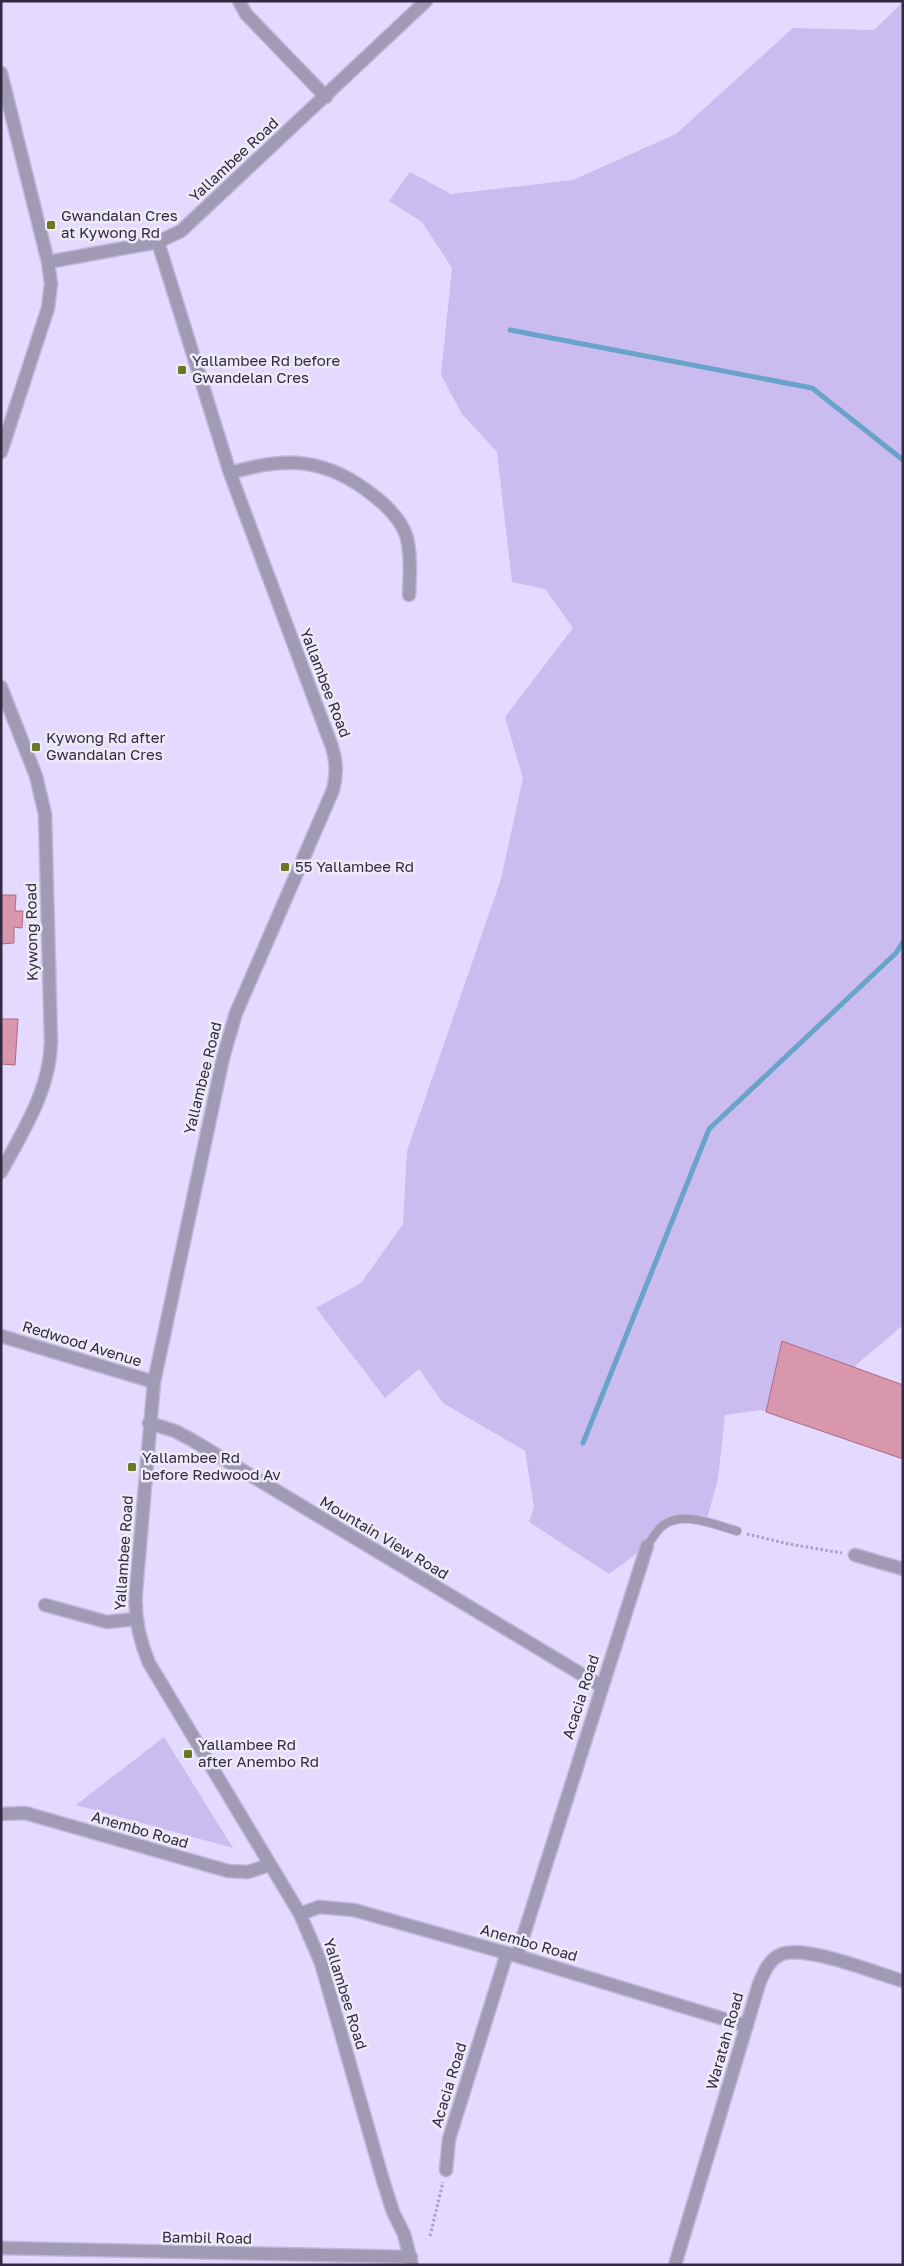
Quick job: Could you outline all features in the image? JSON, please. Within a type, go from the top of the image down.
[{"type":"street","points":[[239,1],[246,14],[326,97]]},
{"type":"street","name":"Yallambee Road","points":[[412,2261],[382,2177],[321,1963],[300,1914],[149,1663],[139,1636],[136,1619],[136,1599],[149,1423],[154,1382],[229,1035],[236,1013],[336,780],[336,759],[230,474],[158,242],[181,231],[195,220],[426,1]]},
{"type":"street","points":[[1,73],[48,262],[51,284],[48,308],[1,452]]},
{"type":"street","points":[[48,262],[158,242]]},
{"type":"street","points":[[230,474],[265,464],[294,462],[316,464],[356,481],[380,500],[392,513],[406,536],[410,558],[409,595]]},
{"type":"street","name":"Kywong Road","points":[[1,687],[36,776],[45,814],[51,1042],[49,1068],[42,1092],[1,1172]]},
{"type":"street","name":"Redwood Avenue","points":[[1,1336],[154,1382]]},
{"type":"street","name":"Mountain View Road","points":[[149,1423],[175,1431],[192,1440],[360,1543],[601,1686]]},
{"type":"street","name":"Acacia Road","points":[[446,2170],[450,2139],[647,1546]]},
{"type":"street","points":[[855,1555],[903,1570]]},
{"type":"street","points":[[45,1605],[108,1622],[136,1619]]},
{"type":"street","name":"Anembo Road","points":[[1,1814],[25,1813],[228,1871],[248,1872],[269,1864]]},
{"type":"street","name":"Anembo Road","points":[[300,1914],[319,1907],[354,1910],[512,1955],[747,2026]]},
{"type":"street","name":"Waratah Road","points":[[675,2265],[764,1971],[771,1961],[781,1954],[802,1952],[815,1954],[903,1982]]},
{"type":"street","name":"Bambil Road","points":[[1,2248],[412,2261]]},
{"type":"lane","name":"Acacia Road","points":[[647,1546],[662,1527],[674,1520],[706,1522],[737,1531]]},
{"type":"path","points":[[737,1531],[789,1544],[855,1555]]},
{"type":"path","points":[[430,2236],[446,2170]]},
{"type":"shaded area","points":[[903,2],[903,1325],[856,1365],[822,1429],[760,1410],[725,1415],[718,1479],[706,1522],[674,1520],[647,1546],[609,1574],[529,1522],[534,1507],[525,1451],[443,1403],[419,1369],[385,1398],[316,1308],[361,1283],[403,1224],[407,1151],[501,879],[523,778],[505,717],[573,628],[545,589],[512,582],[497,452],[462,414],[441,375],[452,268],[422,222],[389,201],[410,172],[451,194],[573,180],[676,134],[793,28],[874,30]]},
{"type":"shaded area","points":[[164,1737],[233,1848],[76,1805]]},
{"type":"building","points":[[1,895],[16,895],[15,911],[23,911],[22,928],[14,927],[14,943],[1,944]]},
{"type":"building","points":[[1,1019],[18,1019],[15,1065],[1,1064]]},
{"type":"building","points":[[782,1341],[903,1385],[903,1459],[766,1412]]},
{"type":"waterway","points":[[510,330],[812,388],[903,460]]},
{"type":"waterway","points":[[583,1443],[709,1129],[896,953],[903,942]]},
{"type":"place","name":"Gwandalan Cres at Kywong Rd","points":[[51,225]]},
{"type":"place","name":"Yallambee Rd before Gwandelan Cres","points":[[182,370]]},
{"type":"place","name":"Kywong Rd after Gwandalan Cres","points":[[36,747]]},
{"type":"place","name":"55 Yallambee Rd","points":[[285,867]]},
{"type":"place","name":"Yallambee Rd before Redwood Av","points":[[132,1467]]},
{"type":"place","name":"Yallambee Rd after Anembo Rd","points":[[188,1754]]}]
